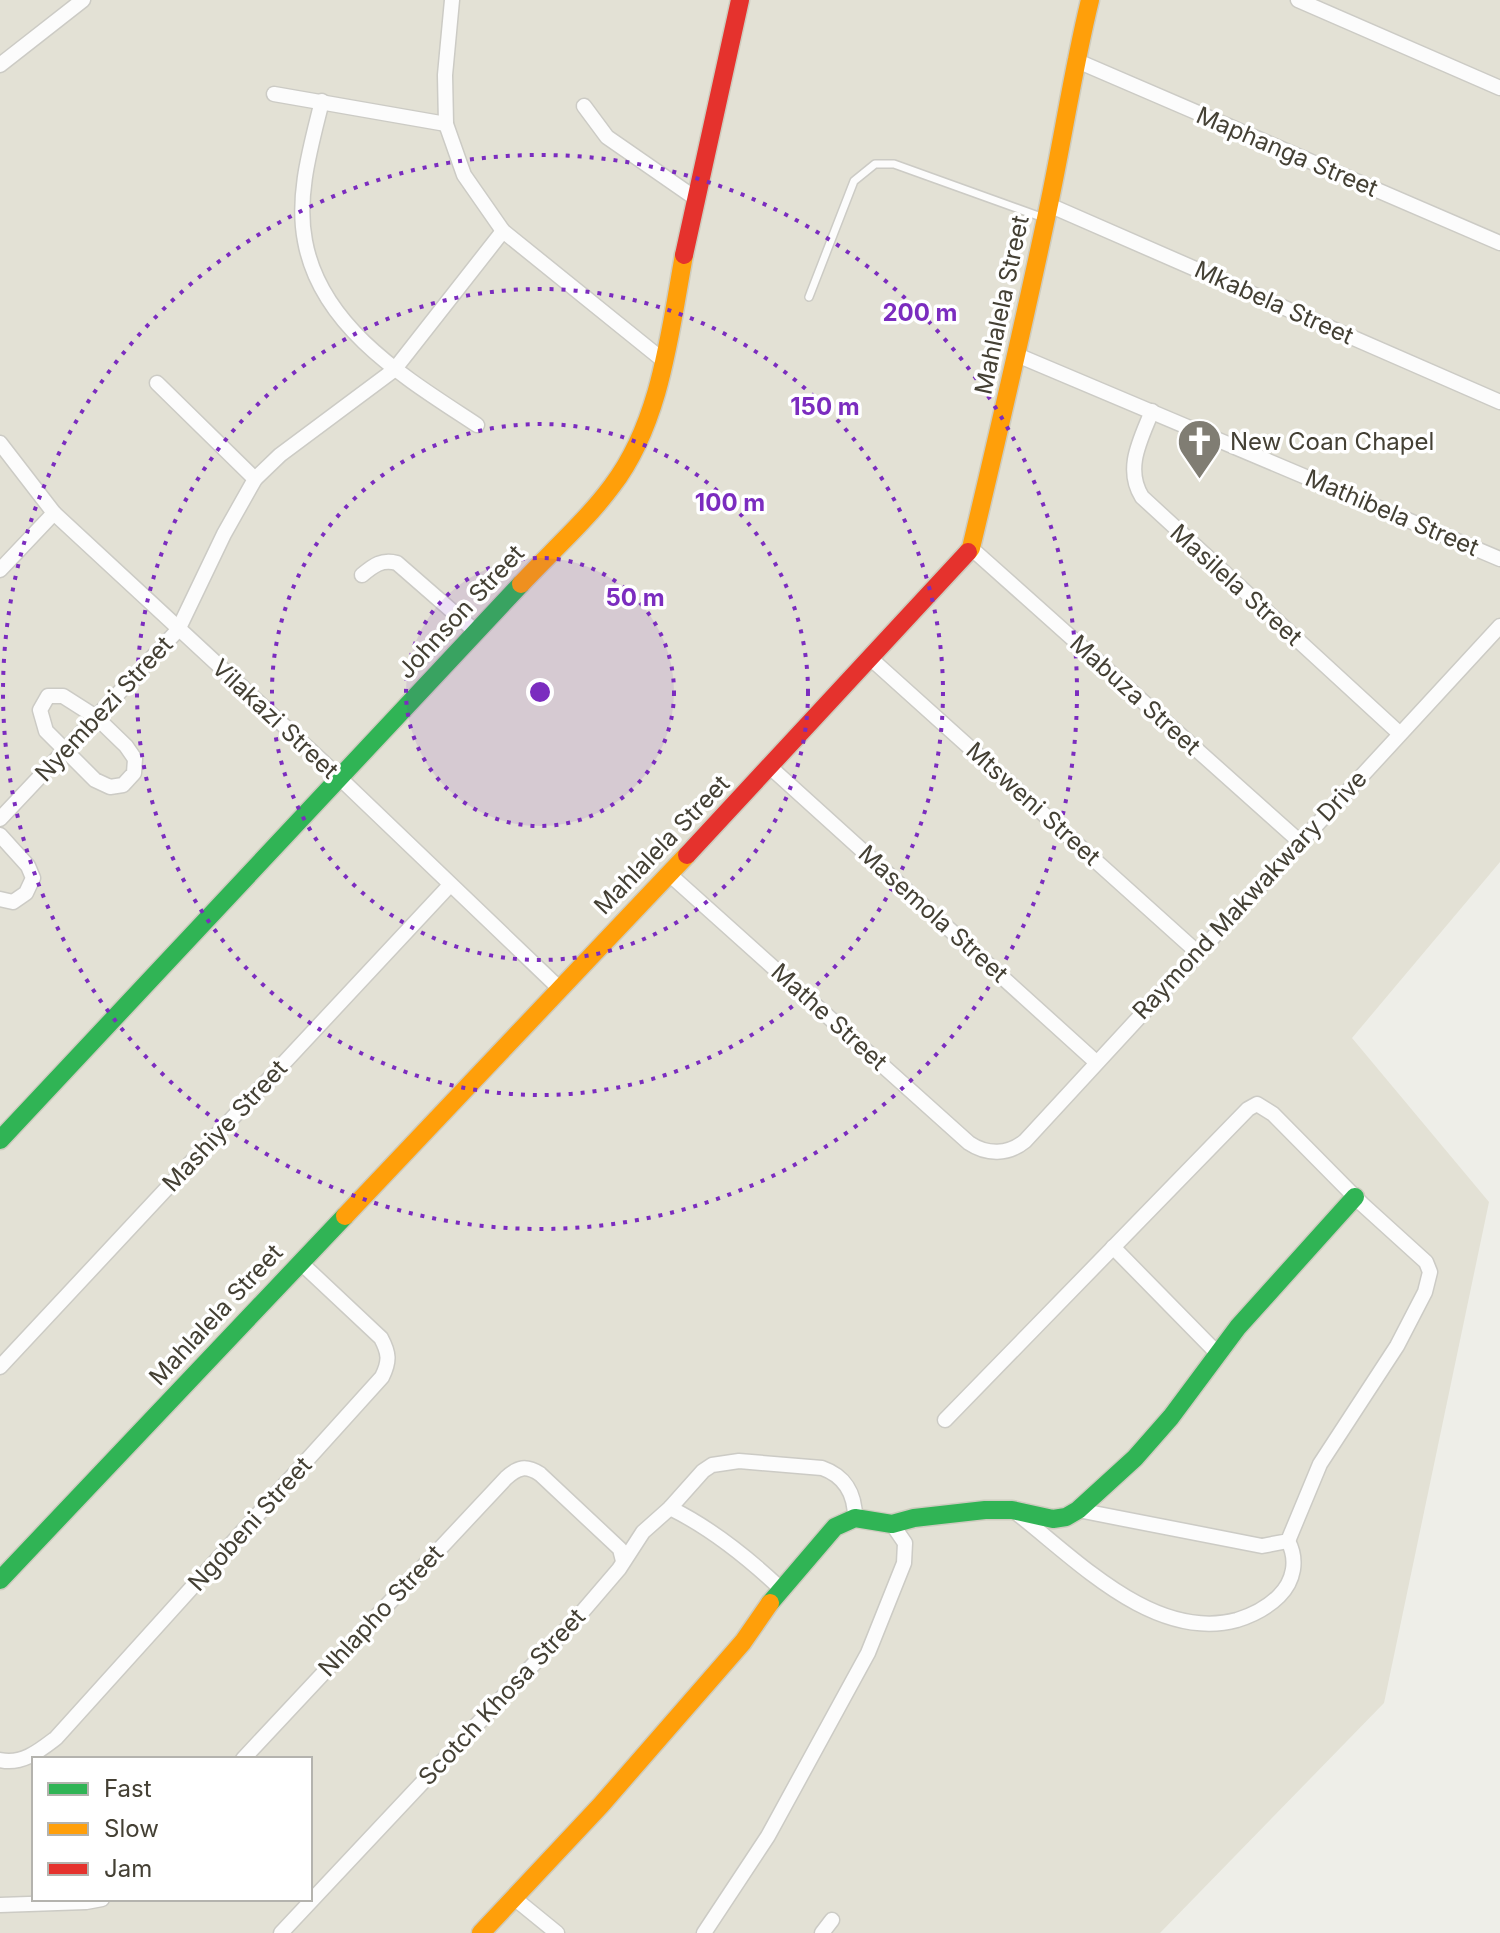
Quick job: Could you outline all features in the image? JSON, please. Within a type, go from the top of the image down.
[{"type":"street","points":[[0,65],[83,0]]},
{"type":"street","points":[[452,0],[445,75],[446,124],[464,175],[503,231],[664,361]]},
{"type":"street","name":"Johnson Street","points":[[0,1140],[613,485],[638,440],[664,361],[695,198],[740,0]]},
{"type":"street","name":"Mahlalela Street","points":[[0,1580],[770,767],[971,548],[1017,355],[1075,60],[1090,0]]},
{"type":"street","points":[[1298,0],[1500,88]]},
{"type":"street","name":"Maphanga Street","points":[[1075,60],[1500,243]]},
{"type":"street","points":[[274,94],[446,124]]},
{"type":"street","points":[[322,101],[310,147],[303,196],[304,240],[313,270],[329,299],[362,342],[394,370],[477,425]]},
{"type":"street","points":[[584,106],[607,137],[695,198]]},
{"type":"street","name":"Mkabela Street","points":[[1047,212],[1500,402]]},
{"type":"street","name":"Nyembezi Street","points":[[0,819],[178,630],[224,534],[255,479],[280,455],[394,370],[503,231]]},
{"type":"street","name":"Mathibela Street","points":[[1017,355],[1500,559]]},
{"type":"street","points":[[157,383],[255,479]]},
{"type":"street","name":"Masilela Street","points":[[1152,411],[1133,465],[1135,482],[1142,497],[1399,733]]},
{"type":"street","name":"Vilakazi Street","points":[[0,443],[54,513],[339,777],[559,988]]},
{"type":"street","points":[[0,570],[54,513]]},
{"type":"street","name":"Mabuza Street","points":[[971,548],[1299,841]]},
{"type":"street","points":[[362,575],[375,564],[387,560],[397,563],[475,631]]},
{"type":"street","name":"Raymond Makwakwary Drive","points":[[995,1152],[1009,1150],[1025,1141],[1500,626]]},
{"type":"street","name":"Mtsweni Street","points":[[869,657],[1197,952]]},
{"type":"street","points":[[48,696],[63,696],[96,717],[135,759],[134,773],[123,785],[110,787],[95,780],[46,731],[40,710],[48,696]]},
{"type":"street","name":"Masemola Street","points":[[770,767],[1096,1062]]},
{"type":"street","points":[[0,835],[28,866],[33,878],[26,893],[13,902],[0,899]]},
{"type":"street","name":"Mathe Street","points":[[668,873],[969,1143],[995,1152]]},
{"type":"street","name":"Mashiye Street","points":[[0,1367],[450,885]]},
{"type":"street","points":[[945,1420],[1248,1109],[1257,1104],[1273,1114],[1355,1197],[1426,1262],[1430,1272],[1425,1292],[1397,1346],[1320,1464],[1288,1541]]},
{"type":"street","points":[[481,1933],[601,1805],[743,1642],[780,1588],[835,1527],[855,1518],[892,1524],[935,1514],[1012,1510],[1053,1519],[1066,1517],[1078,1510],[1135,1458],[1171,1417],[1238,1327],[1355,1197]]},
{"type":"street","points":[[1113,1247],[1218,1354]]},
{"type":"street","name":"Ngobeni Street","points":[[0,1760],[11,1762],[36,1754],[56,1738],[382,1377],[388,1364],[388,1352],[381,1338],[300,1262]]},
{"type":"street","name":"Scotch Khosa Street","points":[[312,1900],[577,1618],[616,1573],[643,1532],[670,1508],[703,1471],[712,1465],[739,1461],[822,1468],[833,1472],[848,1487],[855,1500],[855,1518]]},
{"type":"street","name":"Nhlapho Street","points":[[245,1757],[506,1478],[523,1468],[540,1474],[620,1549],[623,1561]]},
{"type":"street","points":[[670,1508],[748,1558],[780,1588]]},
{"type":"street","points":[[1012,1510],[1119,1594],[1156,1612],[1202,1624],[1223,1624],[1249,1616],[1269,1605],[1282,1593],[1294,1567],[1294,1551],[1288,1541]]},
{"type":"street","points":[[1078,1510],[1262,1546],[1288,1541]]},
{"type":"street","points":[[704,1933],[768,1836],[868,1653],[893,1595],[906,1551],[903,1538],[892,1524]]},
{"type":"street","points":[[514,1898],[557,1933]]},
{"type":"street","points":[[0,1905],[91,1901]]},
{"type":"street","name":"Scotch Khosa Street","points":[[281,1933],[311,1901]]},
{"type":"street","points":[[822,1933],[832,1920]]},
{"type":"lane","points":[[809,297],[854,181],[875,164],[894,164],[1047,212]]},
{"type":"shaded area","points":[[0,0],[1500,0],[1500,862],[1352,1038],[1489,1202],[1384,1703],[1160,1933],[0,1933]]},
{"type":"traffic: fast","points":[[0,1140],[521,584]]},
{"type":"traffic: fast","points":[[770,1603],[835,1527],[855,1518],[892,1524],[914,1518],[1012,1510],[1053,1519],[1066,1517],[1078,1510],[1135,1458],[1171,1417],[1238,1327],[1355,1197]]},
{"type":"traffic: fast","points":[[0,1580],[345,1216]]},
{"type":"traffic: slow","points":[[968,552],[1030,294],[1090,0]]},
{"type":"traffic: slow","points":[[521,584],[591,512],[629,461],[653,405],[668,345],[684,255]]},
{"type":"traffic: slow","points":[[345,1216],[687,855]]},
{"type":"traffic: slow","points":[[481,1933],[601,1805],[743,1642],[770,1603]]},
{"type":"traffic: jam","points":[[684,255],[740,0]]},
{"type":"traffic: jam","points":[[687,855],[968,552]]},
{"type":"place","name":"New Coan Chapel","points":[[1199,481]]}]
